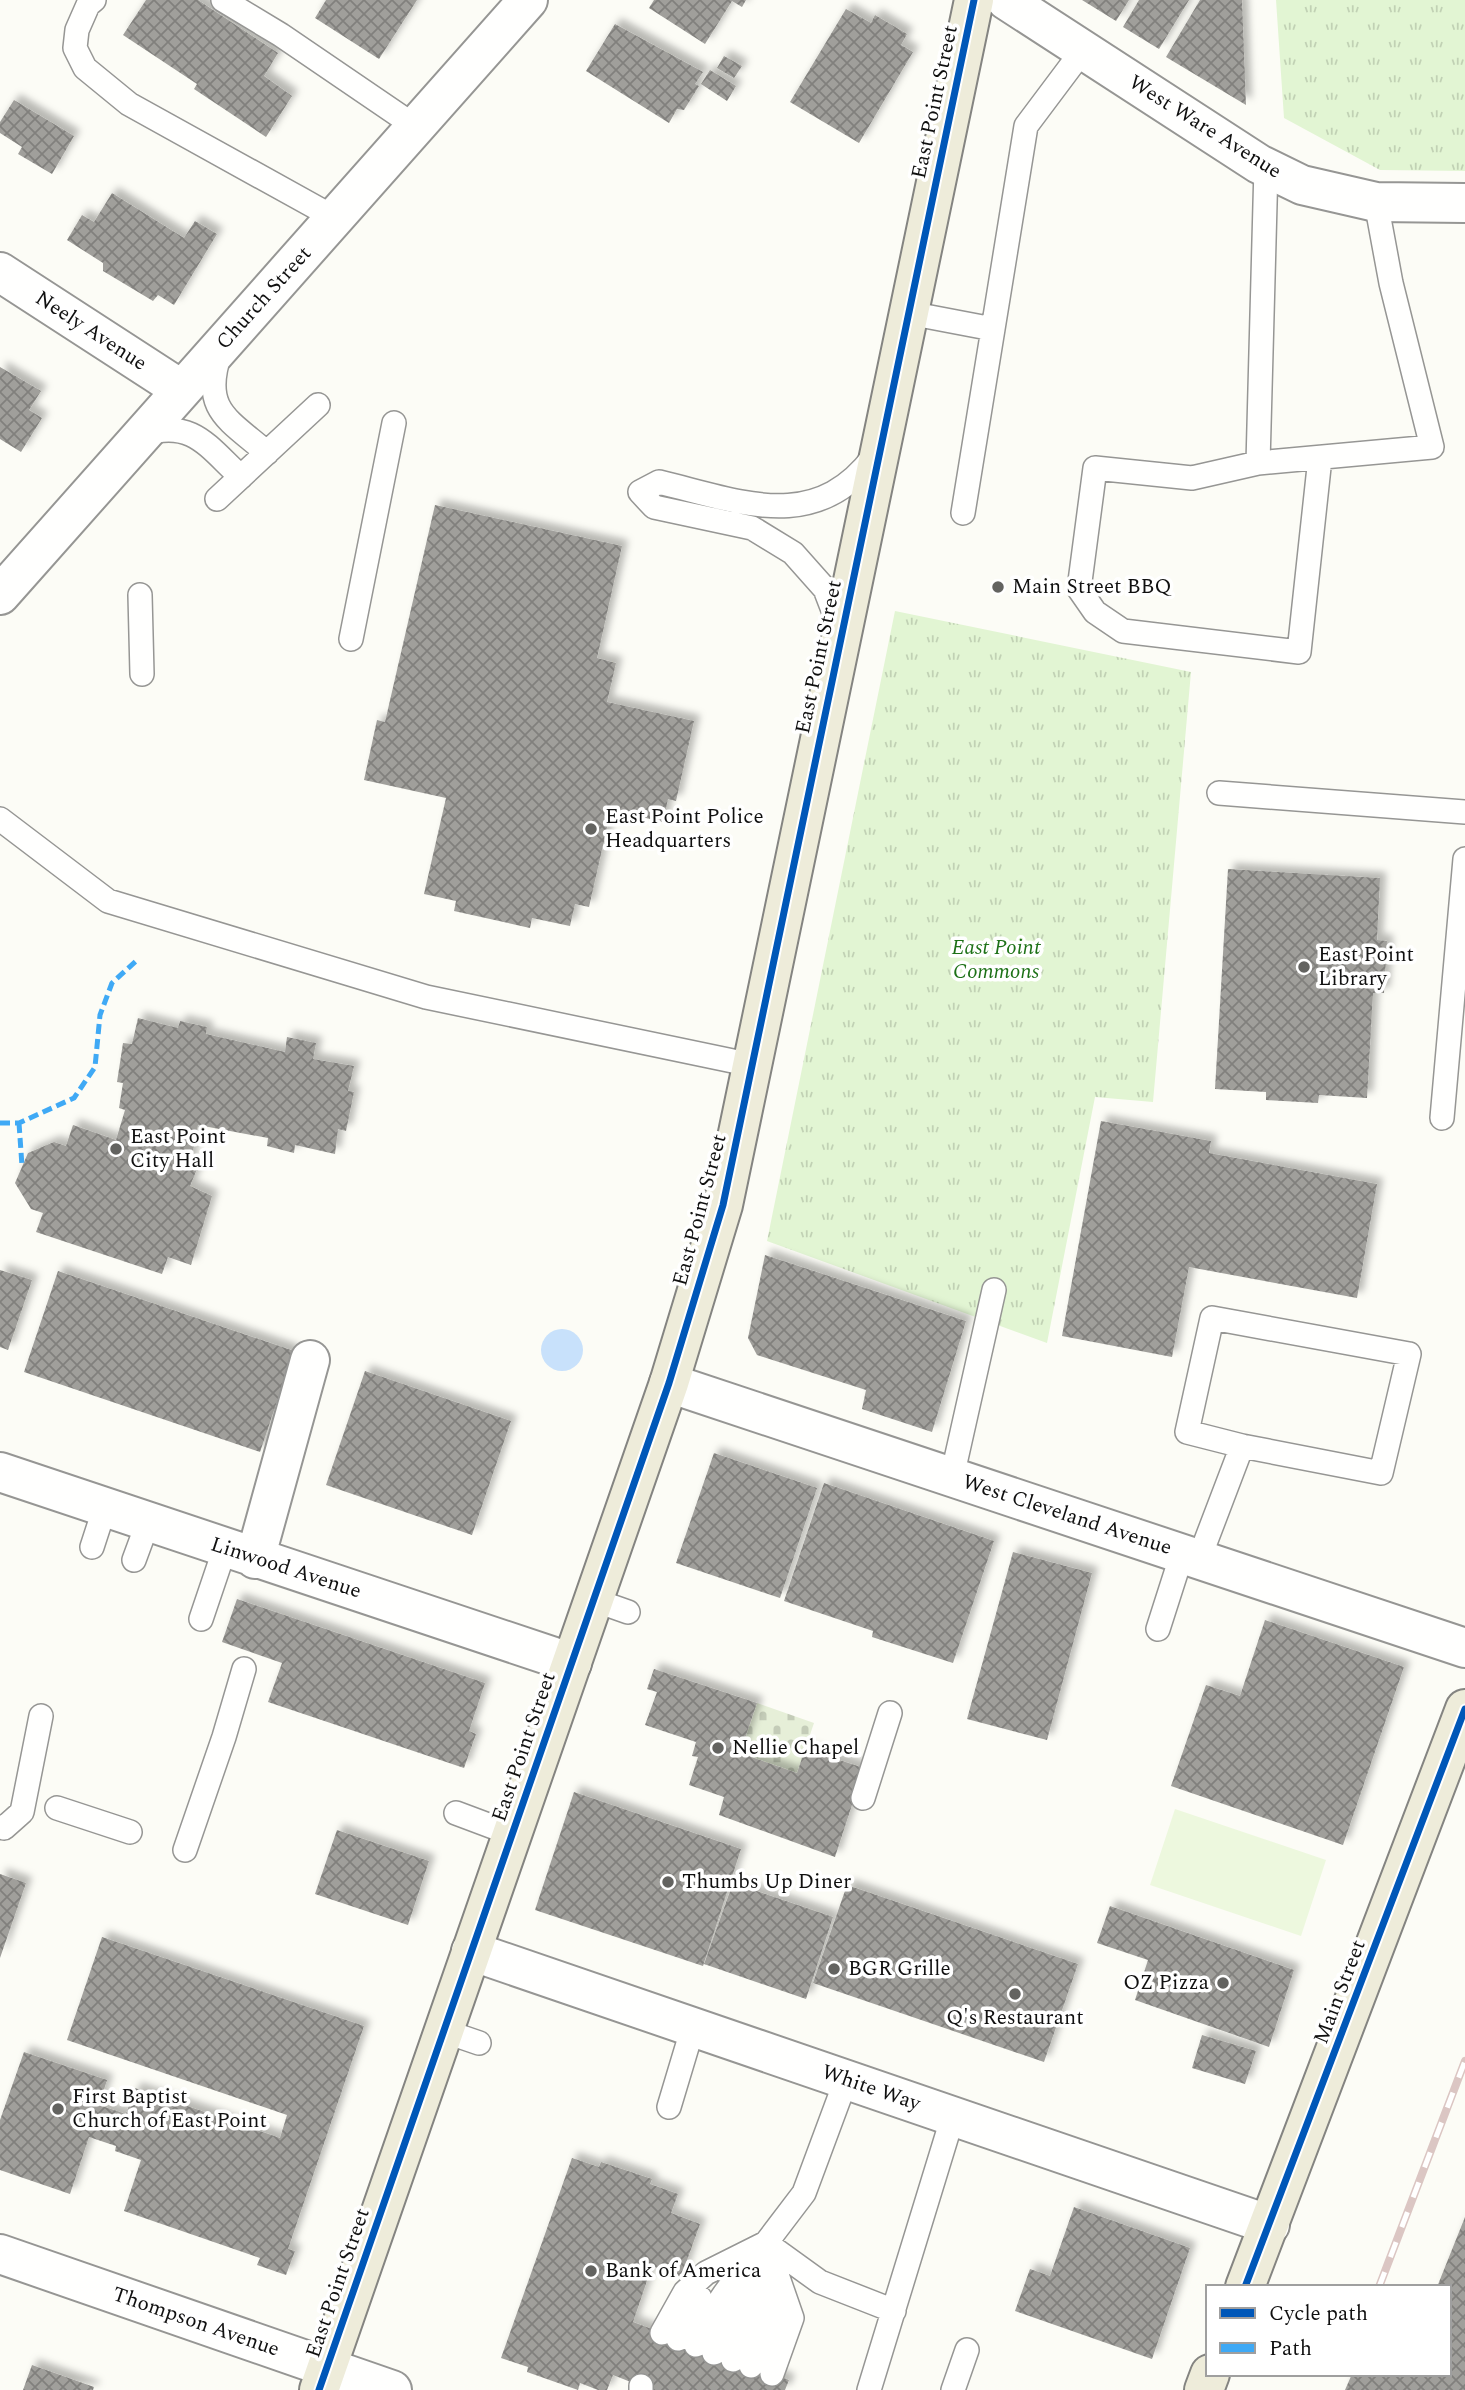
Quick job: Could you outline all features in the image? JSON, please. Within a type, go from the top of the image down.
[{"type":"main road","name":"East Point Street","points":[[323,2379],[461,2037],[471,1951],[572,1663],[611,1606],[669,1383],[723,1206],[974,0]]},
{"type":"main road","name":"Main Street","points":[[1246,2285],[1465,1709]]},
{"type":"street","name":"Church Street","points":[[0,595],[528,0]]},
{"type":"street","name":"West Ware Avenue","points":[[1006,0],[1266,167],[1302,185],[1376,202],[1465,203]]},
{"type":"street","name":"Neely Avenue","points":[[0,272],[182,390]]},
{"type":"street","points":[[240,1553],[310,1360]]},
{"type":"street","name":"West Cleveland Avenue","points":[[669,1383],[1465,1648]]},
{"type":"street","name":"Linwood Avenue","points":[[1,1477],[105,1507],[572,1663]]},
{"type":"street","name":"White Way","points":[[471,1951],[1270,2225]]},
{"type":"street","name":"Thompson Avenue","points":[[0,2254],[323,2379],[392,2390]]},
{"type":"lane","points":[[94,0],[88,5],[78,30],[75,48],[86,68],[129,104],[335,218]]},
{"type":"lane","points":[[223,0],[281,35],[416,127]]},
{"type":"lane","points":[[963,513],[1026,126],[1083,50]]},
{"type":"lane","points":[[1258,463],[1266,167]]},
{"type":"lane","points":[[1320,458],[1299,652],[1123,631],[1095,612],[1079,589],[1095,468],[1192,478],[1258,463],[1432,447],[1391,283],[1376,202]]},
{"type":"lane","points":[[909,313],[993,329]]},
{"type":"lane","points":[[223,344],[212,390],[219,411],[267,453]]},
{"type":"lane","points":[[217,499],[318,405]]},
{"type":"lane","points":[[351,639],[394,423]]},
{"type":"lane","points":[[144,434],[160,429],[184,430],[196,436],[241,477]]},
{"type":"lane","points":[[842,634],[825,589],[793,552],[752,528],[654,507],[640,492],[659,482],[758,505],[794,507],[829,496],[859,475],[881,446]]},
{"type":"lane","points":[[140,595],[142,674]]},
{"type":"lane","points":[[1219,793],[1465,812]]},
{"type":"lane","points":[[0,819],[108,901],[426,997],[752,1065]]},
{"type":"lane","points":[[1442,1118],[1465,859]]},
{"type":"lane","points":[[951,1477],[994,1290]]},
{"type":"lane","points":[[1212,1318],[1409,1354],[1381,1473],[1242,1446],[1187,1432],[1212,1318]]},
{"type":"lane","points":[[1158,1629],[1242,1446]]},
{"type":"lane","points":[[92,1547],[105,1507]]},
{"type":"lane","points":[[134,1560],[148,1522]]},
{"type":"lane","points":[[201,1619],[240,1553]]},
{"type":"lane","points":[[185,1850],[244,1669]]},
{"type":"lane","points":[[863,1798],[890,1713]]},
{"type":"lane","points":[[0,1827],[4,1828],[22,1812],[41,1716]]},
{"type":"lane","points":[[57,1808],[130,1832]]},
{"type":"lane","points":[[456,1814],[512,1834]]},
{"type":"lane","points":[[668,2107],[693,2027]]},
{"type":"lane","points":[[715,2353],[711,2312],[721,2295],[804,2193],[846,2080]]},
{"type":"lane","points":[[869,2390],[953,2116]]},
{"type":"lane","points":[[766,2242],[820,2282],[894,2311]]},
{"type":"lane","points":[[715,2353],[792,2318],[766,2242]]},
{"type":"lane","points":[[715,2353],[752,2305],[766,2242]]},
{"type":"lane","points":[[715,2353],[685,2292],[706,2273],[766,2242]]},
{"type":"lane","points":[[953,2390],[967,2350]]},
{"type":"green space","points":[[1276,0],[1465,0],[1465,171],[1380,170],[1284,118]]},
{"type":"green space","name":"East Point Commons","points":[[895,611],[1191,672],[1153,1102],[1095,1097],[1047,1343],[767,1241]]},
{"type":"green space","points":[[757,1703],[814,1723],[797,1773],[740,1753]]},
{"type":"green space","points":[[1175,1809],[1326,1860],[1301,1936],[1150,1885]]},
{"type":"water","points":[[562,1329],[577,1335],[583,1350],[577,1365],[562,1371],[547,1365],[541,1350],[547,1335]]},
{"type":"building","points":[[146,0],[198,0],[278,53],[264,76],[292,96],[266,137],[194,89],[197,84],[123,35]]},
{"type":"building","points":[[326,0],[417,0],[379,59],[315,18]]},
{"type":"building","points":[[654,0],[746,0],[742,7],[732,1],[705,44],[649,8]]},
{"type":"building","points":[[1082,0],[1129,0],[1116,21]]},
{"type":"building","points":[[1139,0],[1189,0],[1159,49],[1123,27]]},
{"type":"building","points":[[1200,0],[1242,0],[1246,105],[1166,57]]},
{"type":"building","points":[[846,9],[871,23],[875,15],[907,34],[901,45],[913,52],[859,143],[790,102]]},
{"type":"building","points":[[615,24],[703,72],[695,84],[699,86],[684,110],[677,109],[669,123],[586,71]]},
{"type":"building","points":[[724,56],[742,66],[734,78],[717,68]]},
{"type":"building","points":[[710,70],[736,86],[727,101],[701,84]]},
{"type":"building","points":[[14,100],[74,136],[52,174],[18,154],[22,147],[0,133],[0,122]]},
{"type":"building","points":[[112,193],[184,238],[195,221],[217,234],[174,305],[158,295],[153,301],[103,271],[103,263],[67,240],[82,215],[94,222]]},
{"type":"building","points":[[0,367],[41,391],[29,410],[42,418],[21,452],[0,439]]},
{"type":"building","points":[[435,505],[622,546],[597,658],[616,663],[607,702],[694,721],[676,801],[668,799],[663,822],[611,810],[589,907],[575,904],[570,926],[532,918],[530,928],[454,911],[456,901],[424,894],[446,798],[364,780],[377,720],[385,722]]},
{"type":"building","name":"East Point Library","points":[[1228,869],[1380,878],[1377,940],[1387,941],[1384,993],[1373,993],[1367,1098],[1319,1095],[1318,1103],[1266,1100],[1266,1092],[1215,1089]]},
{"type":"building","name":"East Point City Hall","points":[[138,1018],[178,1028],[180,1021],[207,1027],[206,1034],[285,1052],[287,1037],[316,1043],[313,1059],[354,1066],[348,1091],[354,1092],[346,1131],[338,1129],[335,1154],[295,1145],[294,1153],[267,1146],[268,1138],[198,1125],[190,1166],[197,1169],[190,1186],[212,1196],[191,1265],[168,1257],[162,1274],[36,1232],[43,1213],[31,1209],[15,1183],[28,1153],[54,1142],[66,1146],[73,1125],[116,1140],[125,1110],[119,1108],[123,1083],[117,1082],[123,1043],[132,1044]]},
{"type":"building","points":[[1101,1121],[1211,1141],[1209,1153],[1377,1184],[1357,1298],[1189,1267],[1172,1357],[1062,1336]]},
{"type":"building","points":[[765,1255],[966,1321],[932,1432],[862,1409],[866,1390],[757,1355],[748,1338]]},
{"type":"building","points":[[0,1270],[32,1280],[8,1350],[0,1347]]},
{"type":"building","points":[[58,1271],[294,1351],[260,1452],[24,1372]]},
{"type":"building","points":[[365,1371],[511,1421],[472,1535],[326,1485]]},
{"type":"building","points":[[714,1453],[817,1488],[780,1598],[676,1563]]},
{"type":"building","points":[[824,1483],[994,1541],[953,1663],[872,1637],[873,1631],[784,1601]]},
{"type":"building","points":[[1013,1552],[1092,1573],[1047,1740],[967,1719]]},
{"type":"building","points":[[237,1599],[485,1683],[469,1731],[476,1734],[464,1768],[268,1702],[282,1663],[222,1642]]},
{"type":"building","points":[[1265,1620],[1404,1667],[1343,1845],[1171,1786],[1206,1685],[1240,1696]]},
{"type":"building","name":"Nellie Chapel","points":[[654,1669],[757,1703],[740,1753],[797,1773],[805,1749],[864,1768],[835,1857],[719,1815],[724,1797],[689,1785],[698,1757],[692,1756],[696,1742],[645,1725],[657,1692],[647,1689]]},
{"type":"building","points":[[574,1792],[741,1849],[703,1966],[535,1910]]},
{"type":"building","points":[[337,1830],[429,1861],[408,1925],[315,1894]]},
{"type":"building","points":[[0,1874],[26,1883],[0,1958]]},
{"type":"building","points":[[733,1883],[833,1917],[806,1999],[704,1964]]},
{"type":"building","points":[[847,1885],[1078,1964],[1044,2062],[813,1983]]},
{"type":"building","points":[[1110,1906],[1294,1970],[1269,2047],[1135,2000],[1148,1960],[1097,1943]]},
{"type":"building","name":"First Baptist Church of East Point","points":[[102,1937],[364,2026],[288,2249],[295,2251],[286,2275],[257,2265],[260,2258],[124,2211],[141,2160],[115,2151],[116,2146],[89,2137],[70,2194],[0,2170],[0,2120],[24,2052],[107,2080],[99,2105],[126,2114],[135,2088],[280,2138],[287,2115],[67,2040]]},
{"type":"building","points":[[1202,2035],[1256,2051],[1245,2084],[1192,2068]]},
{"type":"building","name":"Bank of America","points":[[572,2158],[599,2167],[601,2162],[652,2179],[650,2184],[678,2194],[671,2213],[700,2224],[681,2277],[652,2266],[633,2322],[789,2380],[785,2390],[651,2390],[613,2375],[607,2390],[598,2390],[580,2383],[578,2390],[527,2372],[528,2367],[501,2358]]},
{"type":"building","points":[[1074,2207],[1190,2248],[1152,2359],[1015,2311],[1030,2269],[1050,2276]]},
{"type":"building","points":[[1465,2217],[1465,2390],[1345,2390],[1351,2376],[1451,2376],[1451,2285],[1438,2285]]},
{"type":"building","points":[[32,2365],[94,2387],[93,2390],[23,2390]]},
{"type":"railway","points":[[1380,2285],[1465,2061]]},
{"type":"marked path","points":[[0,1123],[19,1123],[74,1098],[95,1067],[100,1015],[112,983],[136,961]]},
{"type":"marked path","points":[[19,1123],[22,1166]]},
{"type":"cycle path","points":[[319,2390],[669,1383],[723,1205],[974,0]]},
{"type":"cycle path","points":[[1246,2285],[1465,1709]]},
{"type":"place","name":"Main Street BBQ","points":[[998,587]]},
{"type":"place","name":"East Point Police Headquarters","points":[[591,829]]},
{"type":"place","name":"East Point Library","points":[[1304,967]]},
{"type":"place","name":"East Point City Hall","points":[[116,1149]]},
{"type":"place","name":"Nellie Chapel","points":[[718,1748]]},
{"type":"place","name":"Thumbs Up Diner","points":[[668,1882]]},
{"type":"place","name":"BGR Grille","points":[[834,1969]]},
{"type":"place","name":"OZ Pizza","points":[[1223,1983]]},
{"type":"place","name":"Q's Restaurant","points":[[1015,1994]]},
{"type":"place","name":"First Baptist Church of East Point","points":[[58,2109]]},
{"type":"place","name":"Bank of America","points":[[591,2271]]}]
